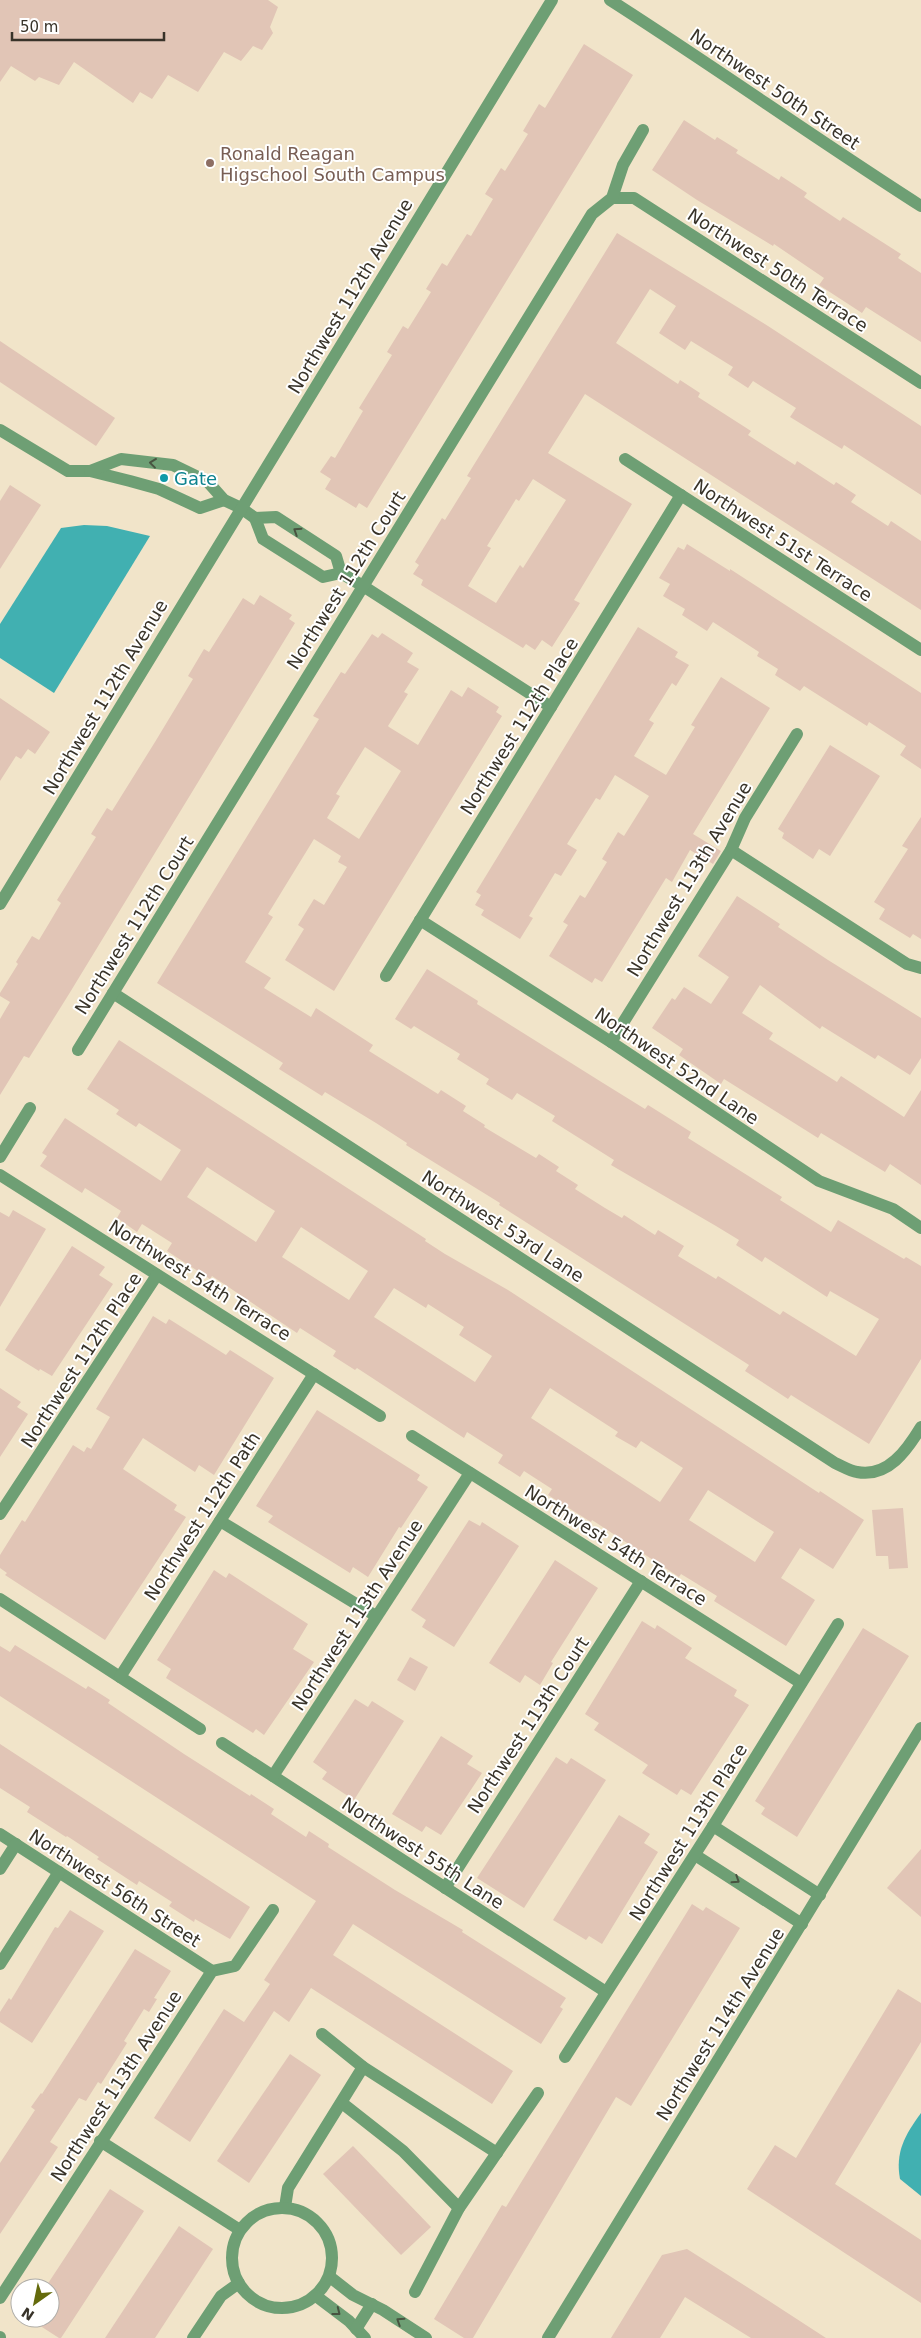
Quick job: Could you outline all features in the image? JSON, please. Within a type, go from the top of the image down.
[{"type":"street","name":"Northwest 112th Avenue","points":[[0,904],[552,0]]},
{"type":"street","name":"Northwest 50th Street","points":[[610,0],[716,68],[814,137],[921,206]]},
{"type":"street","points":[[612,198],[623,165],[643,130]]},
{"type":"street","name":"Northwest 50th Terrace","points":[[612,198],[634,198],[921,383]]},
{"type":"street","name":"Northwest 112th Court","points":[[78,1050],[592,214],[612,198]]},
{"type":"street","points":[[1,434],[68,471],[90,471],[159,489],[200,508],[224,500]]},
{"type":"street","points":[[90,471],[121,459],[173,465],[208,482],[224,500],[241,508],[255,518],[263,539],[323,576],[341,573],[551,706]]},
{"type":"street","name":"Northwest 51st Terrace","points":[[625,459],[921,650]]},
{"type":"street","name":"Northwest 112th Place","points":[[386,976],[682,495]]},
{"type":"street","points":[[255,518],[276,517],[336,556],[341,573]]},
{"type":"street","name":"Northwest 113th Avenue","points":[[610,1042],[731,850],[745,818],[797,734]]},
{"type":"street","points":[[731,850],[907,964],[921,968]]},
{"type":"street","name":"Northwest 52nd Lane","points":[[420,920],[610,1042],[819,1182],[892,1209],[921,1228]]},
{"type":"street","name":"Northwest 53rd Lane","points":[[113,993],[835,1464],[857,1472],[880,1472],[906,1452],[921,1427]]},
{"type":"street","points":[[0,1157],[30,1108]]},
{"type":"street","name":"Northwest 54th Terrace","points":[[0,1175],[380,1416]]},
{"type":"street","name":"Northwest 112th Place","points":[[0,1514],[157,1274]]},
{"type":"street","name":"Northwest 112th Path","points":[[120,1677],[314,1374]]},
{"type":"street","name":"Northwest 54th Terrace","points":[[412,1436],[801,1683]]},
{"type":"street","name":"Northwest 113th Avenue","points":[[273,1776],[470,1472]]},
{"type":"street","points":[[220,1521],[376,1616]]},
{"type":"street","name":"Northwest 113th Court","points":[[445,1888],[641,1581]]},
{"type":"street","points":[[0,1599],[200,1729]]},
{"type":"street","name":"Northwest 113th Place","points":[[565,2057],[714,1826],[838,1624]]},
{"type":"street","name":"Northwest 114th Avenue","points":[[548,2338],[921,1728]]},
{"type":"street","name":"Northwest 55th Lane","points":[[222,1743],[606,1992]]},
{"type":"street","points":[[714,1826],[820,1895]]},
{"type":"street","name":"Northwest 56th Street","points":[[0,1834],[212,1971]]},
{"type":"street","points":[[0,1869],[16,1844]]},
{"type":"street","points":[[695,1855],[802,1924]]},
{"type":"street","points":[[0,1964],[60,1872]]},
{"type":"street","points":[[212,1971],[235,1966],[273,1910]]},
{"type":"street","name":"Northwest 113th Avenue","points":[[0,2298],[100,2140],[212,1971]]},
{"type":"street","points":[[322,2034],[363,2067],[497,2153]]},
{"type":"street","points":[[285,2207],[288,2188],[363,2067]]},
{"type":"street","points":[[415,2292],[459,2208],[538,2093]]},
{"type":"street","points":[[342,2103],[403,2151],[459,2208]]},
{"type":"street","points":[[100,2140],[240,2230]]},
{"type":"street","points":[[285,2207],[308,2214],[325,2230],[333,2253],[330,2276],[316,2296],[297,2306],[274,2308],[254,2299],[239,2283],[233,2266],[233,2247],[240,2230],[252,2217],[268,2210],[285,2207]]},
{"type":"street","points":[[330,2276],[353,2295],[372,2304],[426,2338]]},
{"type":"street","points":[[193,2338],[221,2296],[239,2283]]},
{"type":"street","points":[[316,2296],[361,2333],[372,2304]]},
{"type":"water","points":[[84,525],[107,526],[150,536],[54,693],[0,658],[0,624],[61,528]]},
{"type":"water","points":[[921,2113],[921,2196],[900,2179],[899,2160],[906,2136]]},
{"type":"building","points":[[0,0],[268,0],[278,7],[270,27],[273,33],[262,50],[253,46],[241,61],[224,52],[198,92],[168,75],[152,99],[140,92],[133,103],[74,62],[59,85],[39,77],[35,81],[11,66],[0,82]]},
{"type":"building","points":[[584,44],[633,75],[367,508],[359,503],[356,508],[325,489],[331,479],[320,472],[331,456],[335,458],[363,411],[359,408],[392,355],[387,352],[403,326],[408,329],[431,292],[426,289],[442,263],[447,266],[467,234],[471,236],[493,199],[485,194],[501,168],[505,171],[528,134],[523,131],[539,104],[545,108]]},
{"type":"building","points":[[684,120],[715,140],[717,137],[738,150],[736,153],[779,180],[781,176],[807,193],[804,197],[840,221],[843,217],[901,254],[898,258],[921,273],[921,342],[866,307],[862,313],[819,285],[824,278],[774,244],[773,246],[697,200],[652,170]]},
{"type":"building","points":[[617,233],[768,326],[921,426],[921,495],[844,445],[842,449],[790,417],[796,408],[753,381],[748,388],[728,375],[733,367],[691,341],[685,350],[659,333],[676,306],[650,289],[616,343],[678,384],[680,380],[700,393],[698,397],[751,431],[748,435],[795,465],[797,461],[834,485],[836,482],[856,495],[851,502],[888,526],[891,521],[921,541],[921,610],[585,394],[548,453],[632,504],[574,600],[580,603],[552,647],[542,640],[535,650],[526,644],[523,648],[421,585],[423,580],[413,574],[419,565],[415,562],[442,518],[445,520],[471,478],[467,476]],"holes":[[[533,479],[566,500],[523,568],[520,565],[496,603],[468,586],[491,548],[487,546],[516,499],[519,501]]]},
{"type":"building","points":[[0,341],[115,418],[96,446],[0,382]]},
{"type":"building","points":[[10,485],[41,505],[0,569],[0,501]]},
{"type":"building","points":[[687,544],[730,571],[730,569],[921,693],[921,769],[900,755],[906,746],[869,722],[867,726],[804,686],[800,691],[775,675],[778,669],[757,656],[759,652],[713,622],[707,631],[682,615],[685,609],[663,596],[670,584],[659,578],[678,547],[684,550]]},
{"type":"building","points":[[260,595],[292,615],[289,619],[295,623],[29,1058],[24,1056],[0,1095],[0,1019],[10,1002],[0,996],[0,993],[18,964],[16,962],[32,936],[39,940],[61,903],[57,900],[96,837],[91,834],[107,808],[112,811],[155,742],[193,679],[188,676],[204,649],[209,652],[243,598],[254,605]]},
{"type":"building","points":[[638,627],[678,652],[675,657],[689,665],[676,686],[672,683],[649,720],[654,723],[634,756],[666,775],[695,727],[691,725],[721,677],[770,708],[693,834],[721,851],[713,864],[690,850],[672,882],[666,878],[602,982],[595,978],[592,983],[549,956],[568,925],[563,922],[580,895],[585,898],[607,862],[602,859],[618,832],[624,836],[649,796],[615,775],[600,800],[596,798],[567,844],[577,850],[561,876],[555,873],[529,916],[533,918],[520,939],[481,915],[484,910],[475,905],[481,895],[476,892]]},
{"type":"building","points":[[382,633],[413,653],[407,662],[419,669],[404,692],[408,694],[389,727],[418,745],[451,690],[462,697],[468,687],[499,707],[496,712],[502,716],[334,991],[285,960],[304,929],[298,925],[314,899],[324,905],[347,867],[338,862],[341,856],[314,839],[268,914],[273,917],[245,962],[271,978],[264,988],[311,1017],[316,1008],[373,1045],[369,1051],[438,1094],[441,1090],[466,1106],[463,1111],[485,1125],[484,1127],[536,1158],[539,1154],[559,1167],[556,1171],[578,1185],[575,1189],[622,1218],[624,1215],[655,1235],[658,1230],[684,1246],[678,1256],[716,1279],[718,1276],[780,1315],[783,1311],[856,1356],[879,1319],[830,1291],[827,1297],[765,1257],[762,1262],[736,1245],[739,1240],[611,1165],[614,1160],[552,1121],[555,1116],[517,1093],[512,1100],[486,1084],[489,1079],[457,1059],[460,1054],[414,1026],[411,1029],[395,1019],[427,969],[478,1001],[477,1004],[645,1109],[648,1105],[691,1132],[688,1138],[782,1197],[780,1200],[831,1232],[838,1220],[904,1259],[906,1257],[921,1266],[921,1359],[869,1444],[791,1395],[788,1399],[745,1371],[749,1365],[499,1205],[500,1203],[406,1145],[407,1143],[376,1123],[325,1092],[322,1096],[279,1069],[283,1063],[157,983],[319,719],[313,716],[341,672],[345,674],[372,634],[378,638]],"holes":[[[365,747],[401,771],[359,839],[327,818],[340,796],[336,794]]]},
{"type":"building","points":[[0,698],[50,732],[35,754],[28,749],[21,759],[16,756],[0,781]]},
{"type":"building","points":[[830,745],[880,776],[830,856],[819,849],[813,859],[782,838],[784,833],[778,829]]},
{"type":"building","points":[[921,817],[921,939],[913,934],[910,938],[879,919],[885,909],[874,902],[908,849],[902,846]]},
{"type":"building","points":[[737,896],[780,924],[778,927],[921,1018],[921,1058],[910,1075],[878,1055],[875,1059],[822,1026],[820,1029],[760,985],[742,1013],[773,1033],[769,1039],[837,1082],[841,1076],[904,1117],[921,1090],[921,1185],[890,1164],[885,1172],[821,1133],[818,1138],[724,1079],[721,1084],[679,1055],[683,1049],[652,1028],[672,998],[675,1000],[684,987],[711,1004],[729,977],[698,956]]},
{"type":"building","points":[[119,1040],[426,1239],[425,1241],[445,1254],[508,1290],[819,1493],[820,1491],[864,1520],[833,1569],[800,1548],[781,1578],[815,1600],[786,1646],[714,1601],[717,1596],[681,1574],[679,1577],[592,1520],[591,1522],[548,1495],[552,1489],[524,1471],[520,1477],[498,1463],[503,1455],[467,1432],[464,1438],[357,1368],[355,1370],[333,1356],[336,1351],[300,1328],[297,1333],[212,1276],[210,1279],[167,1251],[172,1243],[142,1224],[137,1232],[117,1218],[121,1211],[85,1188],[82,1193],[40,1166],[47,1156],[42,1153],[65,1118],[161,1181],[181,1150],[139,1123],[136,1127],[116,1114],[119,1110],[87,1089]],"holes":[[[207,1167],[275,1211],[256,1242],[187,1197]],[[301,1227],[368,1271],[349,1300],[282,1257]],[[394,1288],[426,1308],[428,1304],[464,1327],[459,1335],[492,1356],[475,1382],[374,1317]],[[550,1388],[618,1432],[615,1436],[636,1448],[641,1441],[683,1468],[660,1502],[531,1418]],[[708,1490],[774,1532],[755,1562],[689,1520]]]},
{"type":"building","points":[[13,1210],[46,1229],[0,1307],[0,1212],[9,1217]]},
{"type":"building","points":[[72,1246],[105,1267],[99,1275],[113,1284],[52,1376],[40,1369],[39,1371],[5,1350]]},
{"type":"building","points":[[153,1316],[166,1324],[169,1319],[226,1355],[230,1350],[274,1378],[214,1475],[199,1465],[195,1472],[143,1438],[123,1469],[177,1505],[174,1510],[186,1517],[105,1640],[5,1575],[7,1573],[0,1568],[0,1555],[22,1520],[25,1522],[73,1445],[84,1452],[87,1447],[91,1449],[110,1417],[96,1409]]},
{"type":"building","points":[[0,1388],[21,1402],[17,1407],[28,1414],[0,1457]]},
{"type":"building","points":[[317,1410],[420,1475],[417,1480],[428,1487],[401,1528],[399,1527],[368,1577],[353,1567],[350,1573],[268,1522],[273,1516],[256,1506]]},
{"type":"building","points":[[903,1508],[908,1568],[889,1569],[888,1556],[876,1556],[872,1510]]},
{"type":"building","points":[[469,1520],[480,1526],[482,1522],[519,1546],[454,1647],[422,1627],[426,1620],[411,1610]]},
{"type":"building","points":[[555,1560],[598,1588],[551,1662],[553,1663],[540,1685],[525,1675],[520,1683],[489,1663]]},
{"type":"building","points":[[214,1570],[226,1578],[229,1573],[308,1624],[293,1649],[314,1662],[264,1735],[256,1729],[253,1733],[166,1678],[171,1669],[157,1660]]},
{"type":"building","points":[[642,1621],[655,1629],[657,1625],[692,1648],[685,1658],[737,1690],[734,1696],[749,1705],[691,1795],[681,1789],[677,1795],[642,1773],[648,1765],[594,1730],[599,1723],[585,1714]]},
{"type":"building","points":[[863,1628],[909,1656],[797,1837],[761,1814],[765,1808],[755,1801]]},
{"type":"building","points":[[15,1645],[86,1689],[88,1686],[110,1700],[108,1703],[184,1754],[274,1809],[271,1814],[306,1837],[309,1831],[329,1844],[328,1847],[395,1890],[463,1930],[462,1932],[566,1998],[560,2007],[563,2009],[541,2044],[353,1924],[333,1955],[513,2071],[492,2104],[311,1988],[289,2022],[274,2011],[190,2142],[154,2118],[224,2009],[244,2022],[270,1984],[264,1980],[316,1901],[0,1696],[0,1646],[10,1652]]},
{"type":"building","points":[[410,1657],[428,1667],[415,1691],[397,1680]]},
{"type":"building","points":[[355,1699],[368,1707],[372,1701],[404,1721],[354,1800],[322,1779],[327,1772],[313,1762]]},
{"type":"building","points":[[441,1736],[473,1756],[467,1764],[482,1773],[441,1835],[426,1826],[422,1832],[392,1814]]},
{"type":"building","points":[[0,1744],[250,1907],[230,1939],[195,1919],[194,1922],[169,1906],[172,1902],[139,1881],[137,1885],[97,1859],[99,1857],[27,1812],[30,1807],[0,1788]]},
{"type":"building","points":[[556,1757],[567,1764],[571,1758],[606,1780],[524,1908],[477,1878]]},
{"type":"building","points":[[619,1815],[650,1834],[644,1843],[658,1852],[602,1944],[589,1936],[586,1940],[553,1920]]},
{"type":"building","points":[[921,1849],[921,1917],[887,1888]]},
{"type":"building","points":[[692,1904],[703,1911],[706,1907],[740,1928],[631,2106],[616,2097],[473,2338],[464,2338],[434,2319],[502,2205],[506,2207]]},
{"type":"building","points":[[70,1910],[104,1931],[32,2043],[0,2022],[0,2012],[9,1998],[11,2000],[55,1927],[58,1928]]},
{"type":"building","points":[[135,1949],[171,1971],[154,1998],[157,1999],[149,2012],[144,2009],[124,2041],[127,2043],[101,2084],[98,2082],[86,2101],[79,2098],[50,2142],[58,2147],[0,2234],[0,2163],[35,2110],[31,2107],[42,2094]]},
{"type":"building","points":[[898,1989],[921,2003],[921,2042],[835,2184],[921,2240],[921,2303],[747,2189],[775,2145],[796,2158]]},
{"type":"building","points":[[290,2054],[321,2075],[249,2183],[217,2161]]},
{"type":"building","points":[[353,2146],[431,2227],[401,2255],[323,2174]]},
{"type":"building","points":[[110,2189],[144,2211],[61,2338],[44,2328],[60,2328],[60,2278],[52,2278]]},
{"type":"building","points":[[179,2226],[213,2249],[155,2338],[105,2338]]},
{"type":"building","points":[[687,2249],[826,2338],[751,2338],[685,2297],[660,2338],[611,2338],[662,2255]]},
{"type":"place","name":"Ronald Reagan Higschool South Campus","points":[[210,163]]},
{"type":"place","name":"Gate","points":[[164,478]]}]
